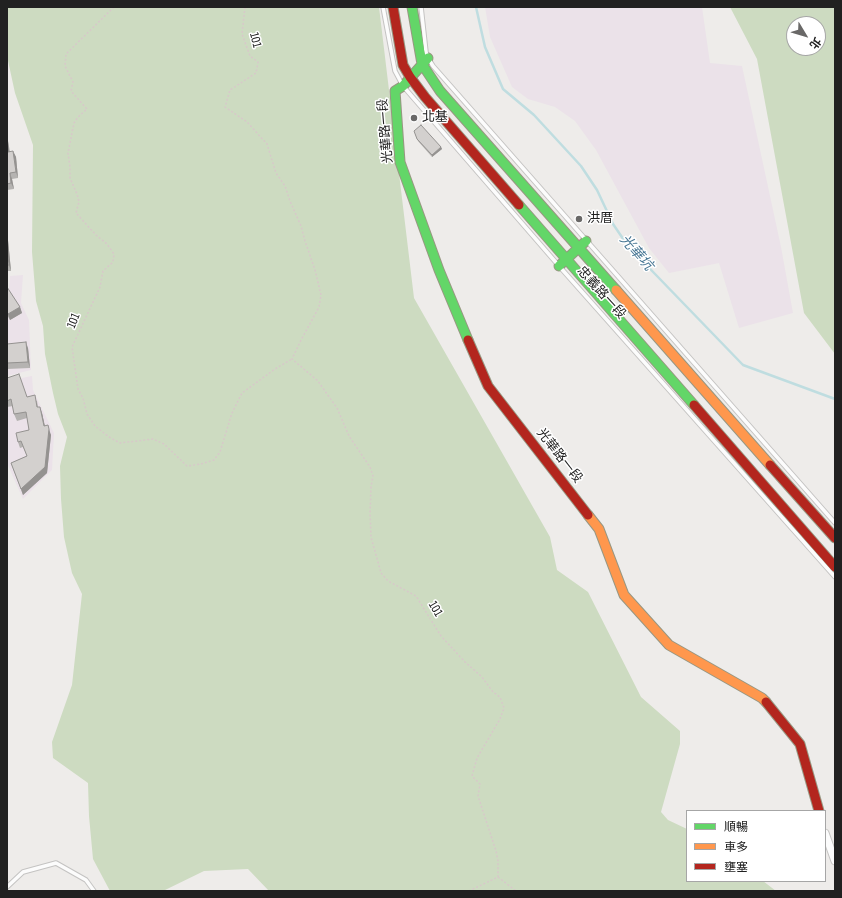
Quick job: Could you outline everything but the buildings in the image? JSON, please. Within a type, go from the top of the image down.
[{"type":"main road","name":"忠義路一段","points":[[393,7],[403,65],[410,77],[563,263],[835,567]]},
{"type":"main road","name":"忠義路一段","points":[[412,7],[425,61],[444,95],[835,538]]},
{"type":"main road","name":"光華路一段","points":[[425,61],[403,86],[395,91],[400,162],[439,270],[488,386],[599,529],[624,595],[669,645],[762,698],[800,744],[819,810]]},
{"type":"main road","points":[[563,263],[586,241]]},
{"type":"street","points":[[826,836],[835,861]]},
{"type":"lane","name":"忠義路一段","points":[[383,7],[395,71],[403,86],[563,263],[835,577]]},
{"type":"lane","name":"忠義路一段","points":[[421,7],[426,52],[425,61],[442,77],[835,523]]},
{"type":"lane","points":[[7,887],[24,872],[56,863],[86,880],[94,891]]},
{"type":"path","name":"101","points":[[114,7],[66,54],[65,60],[65,66],[73,82],[71,91],[87,109],[74,123],[68,153],[70,178],[79,202],[76,212],[96,235],[107,244],[114,254],[113,262],[103,270],[100,286],[72,347],[78,388],[83,398],[87,414],[95,426],[109,437],[120,443],[153,439],[164,444],[187,466],[202,464],[214,460],[220,452],[232,413],[242,393],[275,369],[292,359],[319,307],[321,295],[301,226],[285,186],[276,173],[267,144],[248,122],[225,107],[230,90],[256,73],[258,62],[250,56],[242,34],[245,7]]},
{"type":"path","name":"101","points":[[292,359],[318,381],[337,408],[349,436],[370,467],[373,476],[370,514],[371,537],[381,573],[388,581],[416,596],[441,636],[465,662],[482,677],[493,692],[500,697],[504,708],[500,719],[477,758],[472,776],[480,784],[478,796],[496,851],[498,877]]},
{"type":"path","points":[[469,891],[498,877],[516,891]]},
{"type":"shaded area","points":[[485,7],[702,7],[710,63],[742,66],[781,247],[793,313],[739,328],[719,263],[669,273],[649,248],[596,150],[575,121],[555,107],[528,99],[512,87],[490,37]]},
{"type":"shaded area","points":[[23,275],[21,303],[29,320],[31,370],[7,376],[7,291],[9,290],[10,276]]},
{"type":"shaded area","points":[[32,376],[33,390],[54,433],[52,470],[23,499],[7,463],[7,381]]},
{"type":"green space","points":[[7,7],[379,7],[414,298],[550,537],[557,570],[588,592],[641,697],[680,731],[680,744],[661,812],[668,820],[686,829],[686,882],[764,882],[776,891],[269,891],[248,869],[204,871],[163,891],[110,891],[93,859],[88,783],[53,758],[52,742],[72,685],[82,594],[72,573],[64,537],[60,466],[67,437],[58,414],[53,393],[45,354],[43,326],[36,301],[32,252],[33,145],[15,93],[7,56]]},
{"type":"green space","points":[[730,7],[835,7],[835,354],[804,313],[757,59]]},
{"type":"waterway","name":"光華坑","points":[[476,7],[485,47],[503,89],[534,115],[581,166],[597,190],[613,224],[628,246],[743,365],[835,399]]},
{"type":"traffic: fast","points":[[412,7],[422,64],[440,91],[616,290]]},
{"type":"traffic: fast","points":[[428,58],[403,86],[395,91],[400,162],[439,270],[468,340]]},
{"type":"traffic: fast","points":[[519,205],[694,405]]},
{"type":"traffic: fast","points":[[559,266],[586,241]]},
{"type":"traffic: slow","points":[[616,290],[770,465]]},
{"type":"traffic: slow","points":[[588,515],[599,529],[624,595],[669,645],[762,698],[766,702]]},
{"type":"traffic: jam","points":[[393,7],[403,65],[410,77],[425,97],[519,205]]},
{"type":"traffic: jam","points":[[468,340],[488,386],[588,515]]},
{"type":"traffic: jam","points":[[694,405],[835,567]]},
{"type":"traffic: jam","points":[[770,465],[835,538]]},
{"type":"traffic: jam","points":[[766,702],[800,744],[819,810]]},
{"type":"place","name":"北基","points":[[414,118]]},
{"type":"place","name":"洪厝","points":[[579,219]]}]
